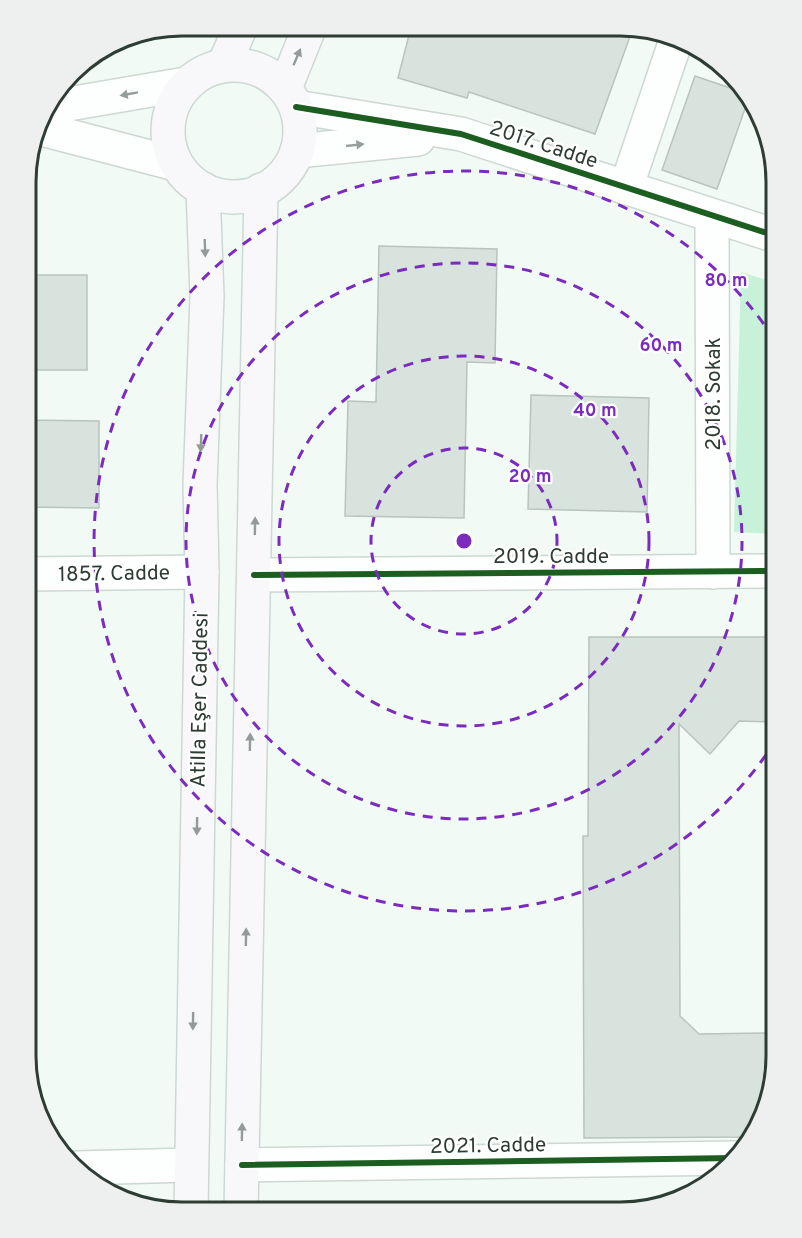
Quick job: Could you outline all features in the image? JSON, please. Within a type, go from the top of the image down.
[{"type":"main road","points":[[224,65],[237,36]]},
{"type":"main road","points":[[290,98],[307,36]]},
{"type":"main road","points":[[224,65],[247,66],[267,74],[290,98],[300,128],[297,151],[287,171],[270,186],[250,195],[228,197],[203,189],[189,180],[176,164],[168,144],[169,119],[174,102],[186,84],[204,72],[224,65]]},
{"type":"main road","name":"Atilla Eşer Caddesi","points":[[191,1202],[202,572],[200,485],[207,296],[203,189]]},
{"type":"main road","points":[[241,1202],[261,190]]},
{"type":"street","points":[[626,188],[674,46]]},
{"type":"street","points":[[58,106],[186,84]]},
{"type":"street","name":"2017. Cadde","points":[[290,98],[461,134],[766,233]]},
{"type":"street","points":[[46,130],[176,164]]},
{"type":"street","name":"2017. Cadde","points":[[297,151],[461,134]]},
{"type":"street","name":"2018. Sokak","points":[[712,216],[714,572]]},
{"type":"street","name":"2019. Cadde","points":[[254,575],[766,571]]},
{"type":"street","name":"1857. Cadde","points":[[36,574],[202,572]]},
{"type":"street","name":"2021. Cadde","points":[[242,1165],[724,1158]]},
{"type":"street","points":[[88,1168],[190,1165]]},
{"type":"green space","points":[[741,272],[766,280],[766,534],[734,532]]},
{"type":"building","points":[[409,36],[630,37],[595,134],[469,92],[467,98],[398,78]]},
{"type":"building","points":[[695,76],[732,89],[745,108],[717,189],[662,170]]},
{"type":"building","points":[[379,246],[497,249],[495,363],[467,362],[464,518],[345,516],[348,401],[376,402]]},
{"type":"building","points":[[36,275],[87,275],[87,370],[36,370]]},
{"type":"building","points":[[531,395],[649,398],[647,512],[528,509]]},
{"type":"building","points":[[36,420],[99,421],[99,508],[36,507]]},
{"type":"building","points":[[589,637],[766,637],[766,722],[739,721],[710,754],[679,724],[680,1016],[699,1034],[766,1033],[766,1066],[763,1084],[755,1112],[741,1137],[584,1138],[583,836],[588,836]]},
{"type":"cycle path","points":[[296,107],[461,134],[766,233]]},
{"type":"cycle path","points":[[254,575],[766,571]]},
{"type":"cycle path","points":[[242,1165],[724,1158]]}]
